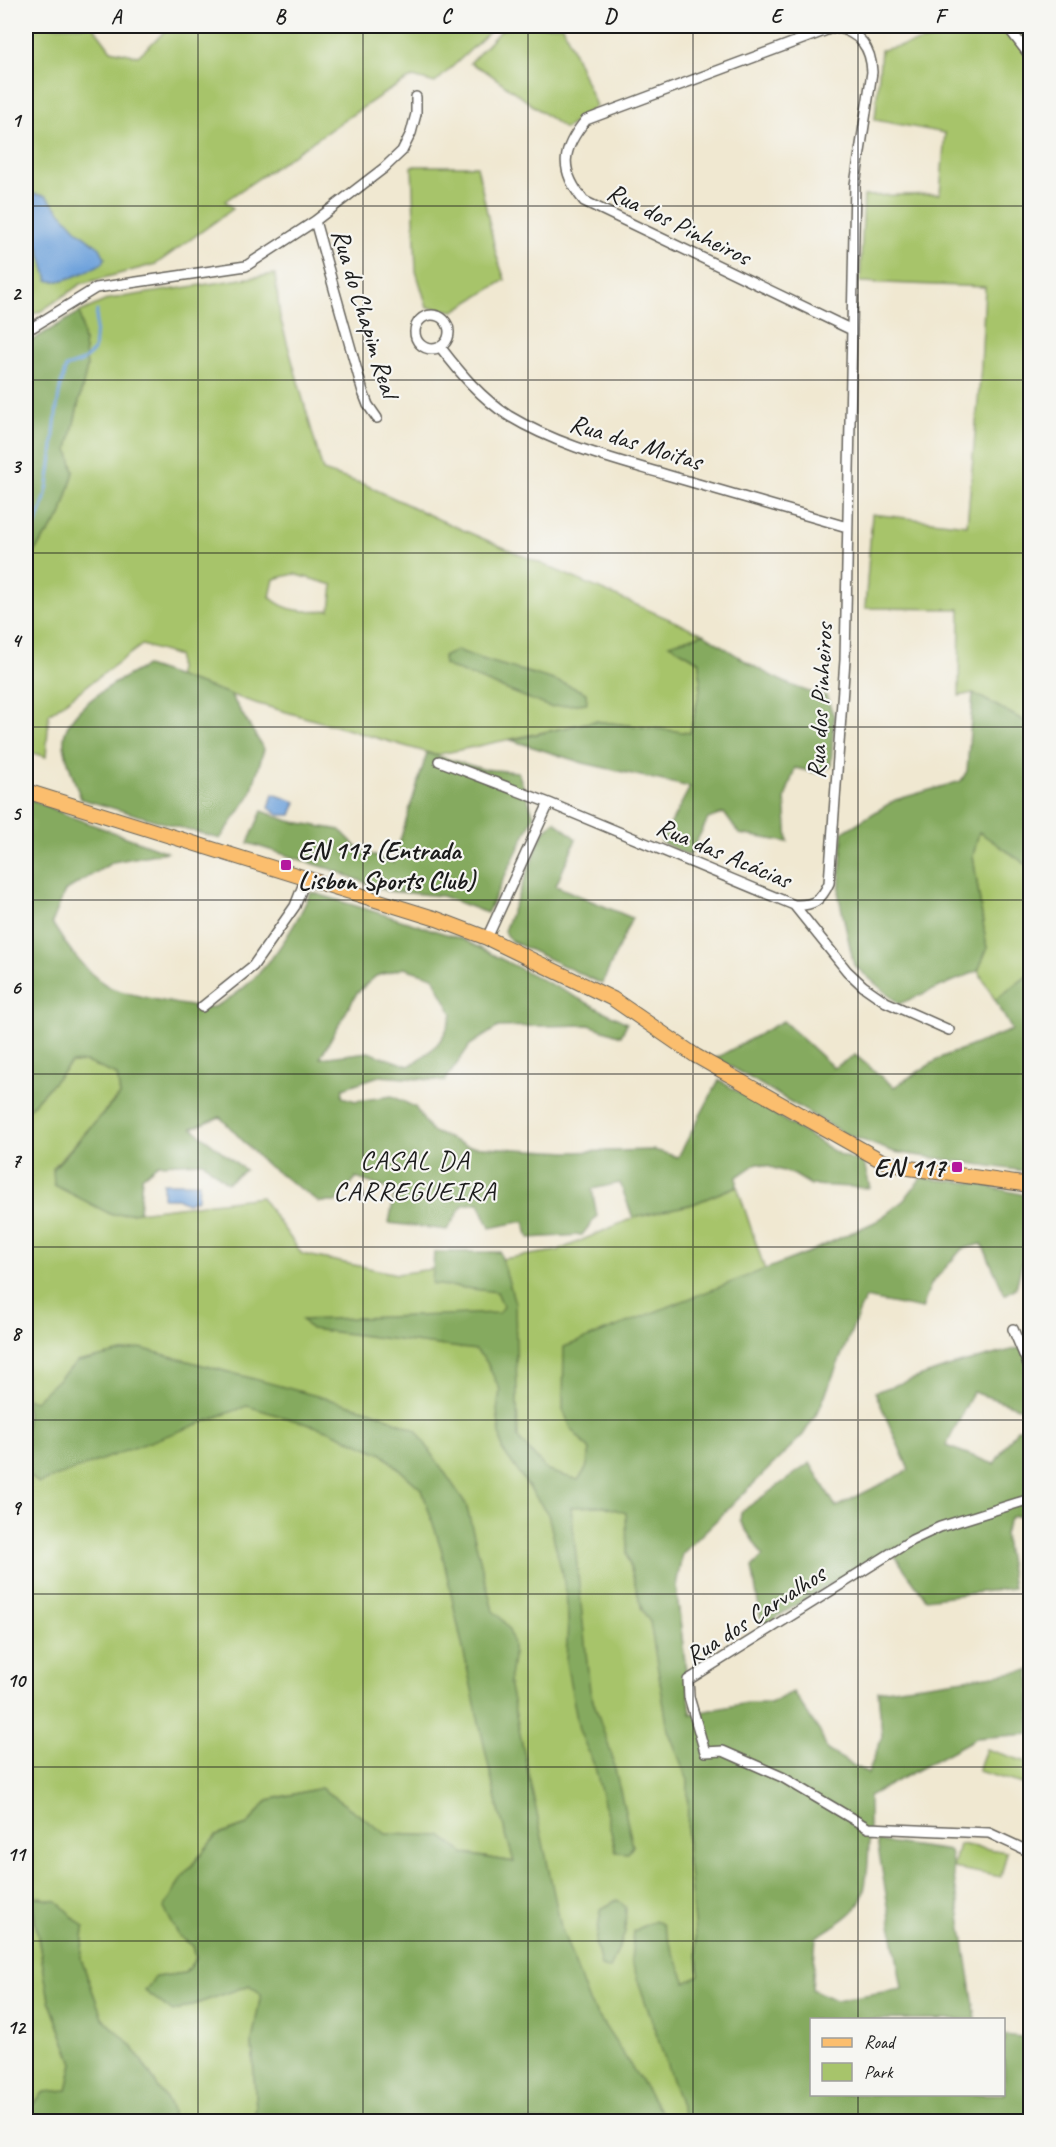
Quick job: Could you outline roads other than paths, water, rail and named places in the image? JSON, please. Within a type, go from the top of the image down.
[{"type":"main road","points":[[26,791],[306,878],[487,938],[613,999],[696,1056],[877,1159],[909,1168],[1030,1185]]},
{"type":"street","points":[[1007,26],[1030,56]]},
{"type":"street","name":"Rua dos Pinheiros","points":[[794,904],[816,903],[823,897],[829,883],[845,660],[847,527],[852,330],[855,185],[872,72],[871,57],[862,39],[849,30],[835,27],[586,120],[572,137],[566,153],[566,171],[572,186],[584,201],[852,330]]},
{"type":"street","points":[[26,329],[33,327],[96,288],[237,269],[315,221],[384,168],[402,151],[416,114],[416,97]]},
{"type":"street","name":"Rua do Chapim Real","points":[[315,221],[363,392],[377,418]]},
{"type":"street","name":"Rua das Moitas","points":[[441,348],[485,399],[508,415],[549,437],[630,464],[847,527]]},
{"type":"street","name":"Rua das Acácias","points":[[439,761],[549,802],[794,904],[848,971],[864,986],[886,1002],[949,1030]]},
{"type":"street","points":[[487,938],[549,802]]},
{"type":"street","points":[[202,1007],[253,966],[295,906],[306,878]]},
{"type":"street","points":[[1013,1329],[1030,1369]]},
{"type":"street","name":"Rua dos Carvalhos","points":[[1030,1499],[940,1527],[912,1540],[688,1680],[689,1697],[705,1752],[723,1750],[782,1777],[868,1828],[989,1833],[1030,1852]]},
{"type":"water","points":[[34,194],[46,196],[78,231],[100,248],[105,258],[103,263],[67,279],[48,280],[39,248],[26,225],[26,201]]},
{"type":"water","points":[[273,794],[296,802],[291,815],[279,815],[269,808]]},
{"type":"water","points":[[163,1183],[199,1183],[198,1199],[187,1203],[177,1198],[163,1198]]},
{"type":"waterway","points":[[26,542],[45,499],[56,412],[66,367],[81,362],[94,351],[97,311]]},
{"type":"place","name":"EN 117 (Entrada Lisbon Sports Club)","points":[[286,865]]},
{"type":"place","name":"EN 117","points":[[957,1167]]},
{"type":"district","name":"CASAL DA CARREGUEIRA","points":[[415,1176]]}]
